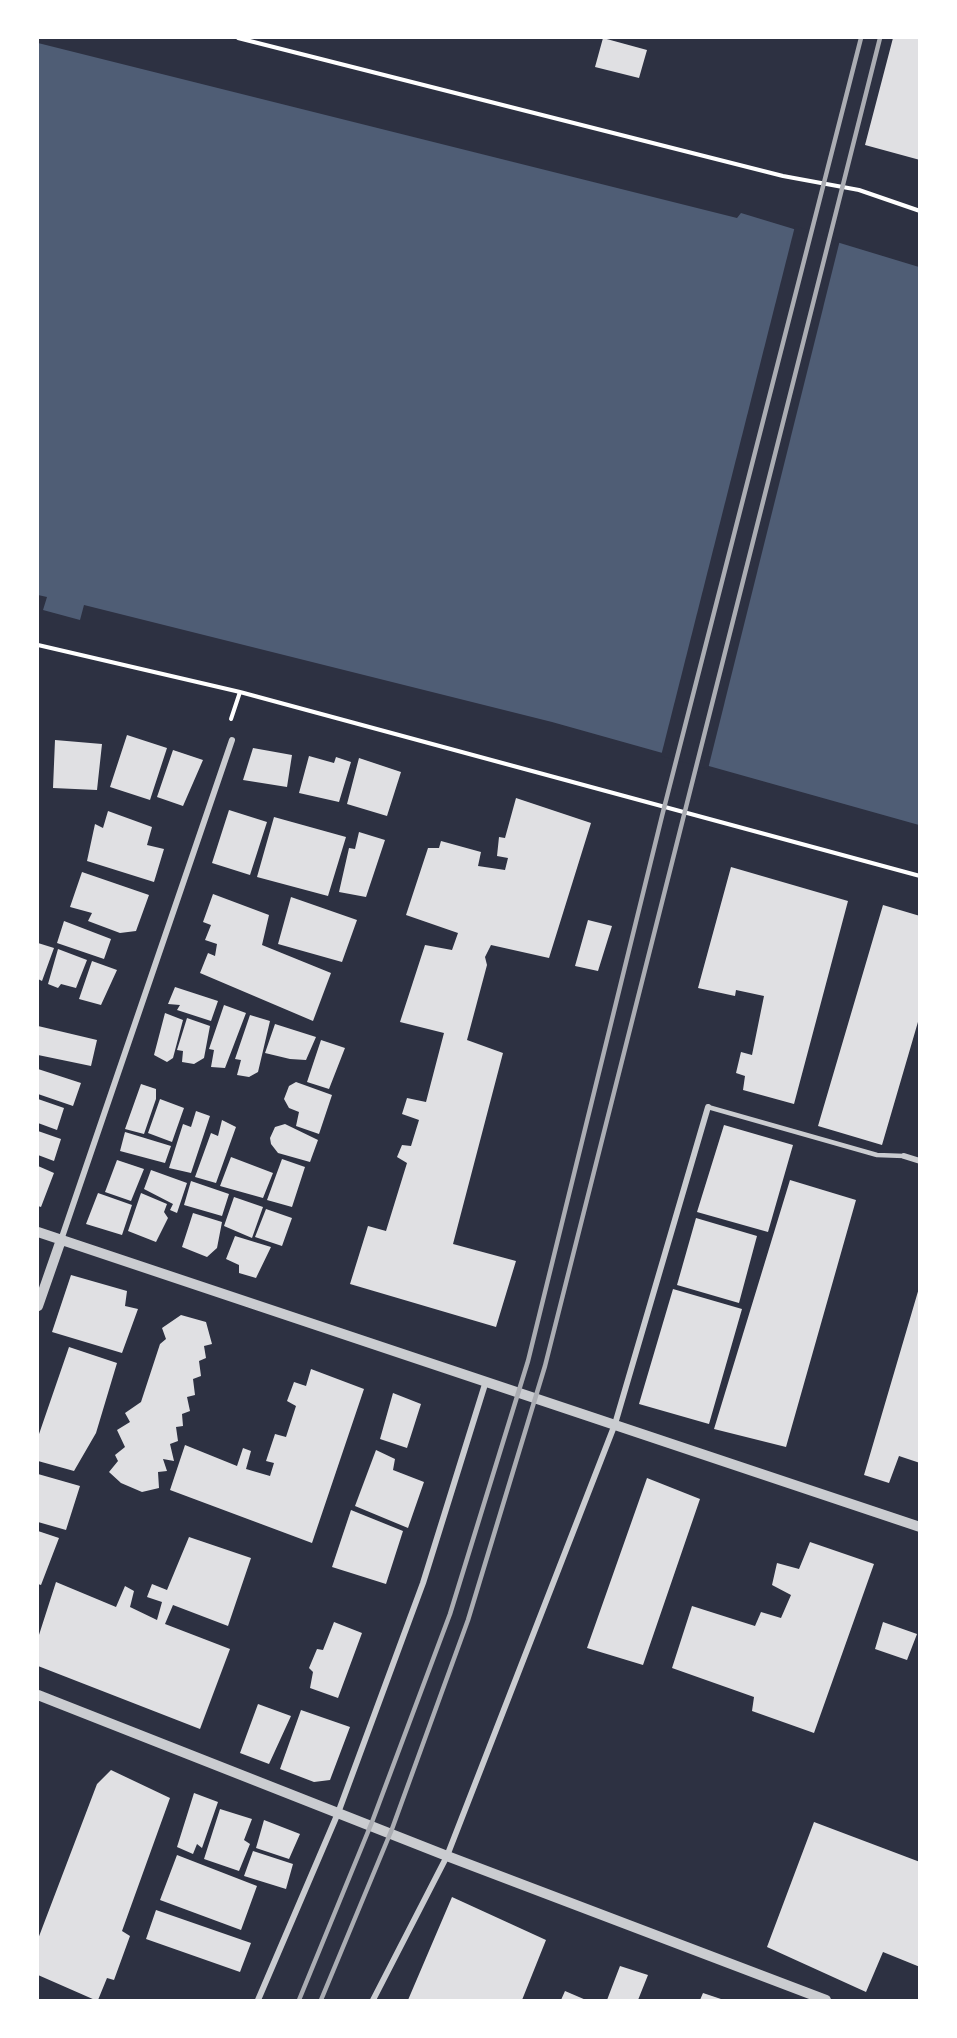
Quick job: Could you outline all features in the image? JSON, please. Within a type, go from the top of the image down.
[{"type":"street","points":[[38,1306],[232,740]]},
{"type":"street","points":[[373,2001],[447,1856],[615,1424],[708,1107]]},
{"type":"street","points":[[904,1156],[920,1161]]},
{"type":"street","points":[[38,1232],[920,1527]]},
{"type":"street","points":[[258,2001],[338,1813],[423,1583],[486,1381]]},
{"type":"street","points":[[38,1695],[447,1856],[826,2001]]},
{"type":"lane","points":[[708,1107],[877,1155],[904,1156]]},
{"type":"path","points":[[238,38],[783,176],[859,190],[920,211]]},
{"type":"path","points":[[38,645],[240,692],[920,876]]},
{"type":"water","points":[[38,43],[737,218],[741,213],[919,267],[919,825],[552,722],[84,605],[80,620],[43,610],[47,597],[38,595]]},
{"type":"pier","points":[[795,226],[840,240],[708,769],[661,756]]},
{"type":"building","points":[[603,38],[647,50],[639,78],[595,67]]},
{"type":"building","points":[[893,38],[920,38],[920,160],[865,145]]},
{"type":"building","points":[[127,735],[167,748],[150,800],[110,787]]},
{"type":"building","points":[[55,740],[102,744],[97,790],[53,788]]},
{"type":"building","points":[[253,748],[292,755],[287,787],[243,780]]},
{"type":"building","points":[[173,750],[203,760],[183,806],[157,797]]},
{"type":"building","points":[[309,756],[334,763],[336,757],[351,762],[339,802],[299,793]]},
{"type":"building","points":[[359,758],[401,772],[387,816],[347,804]]},
{"type":"building","points":[[516,798],[591,823],[549,958],[491,945],[485,957],[487,965],[467,1040],[503,1053],[453,1244],[516,1261],[496,1327],[350,1284],[368,1226],[386,1231],[407,1163],[397,1157],[402,1145],[411,1146],[419,1120],[402,1114],[407,1098],[426,1102],[444,1033],[400,1022],[425,945],[452,950],[458,933],[406,915],[428,848],[439,848],[441,841],[481,852],[478,866],[505,870],[508,858],[497,856],[499,837],[505,838]]},
{"type":"building","points":[[229,810],[267,822],[250,875],[212,863]]},
{"type":"building","points":[[108,811],[152,827],[147,845],[164,849],[154,882],[87,861],[95,824],[103,828]]},
{"type":"building","points":[[274,817],[346,837],[328,896],[257,877]]},
{"type":"building","points":[[359,832],[385,840],[366,897],[339,892],[349,848],[355,849]]},
{"type":"building","points":[[731,867],[848,901],[794,1104],[743,1090],[745,1076],[736,1073],[741,1052],[752,1055],[764,996],[736,990],[735,996],[698,988]]},
{"type":"building","points":[[82,872],[149,895],[136,931],[120,933],[88,921],[92,913],[70,907]]},
{"type":"building","points":[[213,894],[269,915],[262,945],[331,973],[313,1021],[200,973],[208,953],[215,956],[217,944],[205,940],[211,925],[203,922]]},
{"type":"building","points":[[291,897],[357,920],[342,962],[278,944]]},
{"type":"building","points":[[883,905],[920,916],[920,1015],[882,1145],[818,1126]]},
{"type":"building","points":[[588,920],[612,926],[598,971],[575,966]]},
{"type":"building","points":[[64,921],[111,939],[104,959],[57,943]]},
{"type":"building","points":[[38,943],[54,948],[42,981],[38,979]]},
{"type":"building","points":[[58,949],[87,960],[76,988],[61,984],[58,988],[48,984]]},
{"type":"building","points":[[92,961],[117,970],[101,1005],[79,999]]},
{"type":"building","points":[[175,987],[218,1001],[211,1021],[177,1010],[180,1005],[168,1004]]},
{"type":"building","points":[[224,1005],[246,1013],[225,1068],[211,1067],[214,1050],[209,1049]]},
{"type":"building","points":[[165,1013],[183,1020],[173,1058],[167,1062],[154,1055]]},
{"type":"building","points":[[250,1015],[270,1021],[258,1072],[249,1077],[237,1075],[241,1060],[235,1059]]},
{"type":"building","points":[[187,1018],[210,1026],[204,1058],[194,1064],[182,1062],[183,1051],[177,1050]]},
{"type":"building","points":[[275,1024],[316,1037],[306,1060],[265,1053]]},
{"type":"building","points":[[38,1026],[97,1040],[91,1066],[38,1055]]},
{"type":"building","points":[[321,1040],[345,1048],[329,1089],[307,1082]]},
{"type":"building","points":[[38,1069],[81,1083],[73,1106],[38,1094]]},
{"type":"building","points":[[296,1082],[332,1095],[319,1134],[296,1126],[299,1112],[289,1108],[284,1099],[289,1086]]},
{"type":"building","points":[[141,1084],[156,1089],[156,1099],[144,1134],[125,1129]]},
{"type":"building","points":[[38,1099],[64,1108],[57,1130],[38,1123]]},
{"type":"building","points":[[160,1099],[184,1108],[172,1142],[148,1133]]},
{"type":"building","points":[[196,1111],[210,1116],[191,1173],[169,1168],[183,1124],[191,1127]]},
{"type":"building","points":[[222,1120],[236,1127],[216,1183],[195,1177],[211,1133],[218,1136]]},
{"type":"building","points":[[285,1124],[318,1140],[310,1162],[278,1153],[271,1144],[270,1138],[275,1127]]},
{"type":"building","points":[[724,1125],[793,1145],[768,1232],[697,1212]]},
{"type":"building","points":[[38,1131],[61,1139],[54,1161],[38,1155]]},
{"type":"building","points":[[125,1132],[171,1146],[165,1163],[120,1151]]},
{"type":"building","points":[[231,1157],[273,1173],[263,1198],[220,1186]]},
{"type":"building","points":[[282,1159],[305,1167],[292,1207],[267,1200]]},
{"type":"building","points":[[117,1160],[144,1169],[131,1201],[105,1192]]},
{"type":"building","points":[[38,1166],[54,1173],[41,1207],[38,1206]]},
{"type":"building","points":[[151,1170],[187,1183],[177,1213],[170,1210],[173,1204],[144,1189]]},
{"type":"building","points":[[790,1180],[856,1200],[786,1447],[714,1429]]},
{"type":"building","points":[[191,1181],[229,1194],[222,1216],[184,1205]]},
{"type":"building","points":[[98,1193],[132,1205],[122,1235],[86,1224]]},
{"type":"building","points":[[141,1193],[167,1204],[164,1212],[168,1218],[156,1242],[128,1231]]},
{"type":"building","points":[[234,1197],[263,1207],[252,1238],[224,1226]]},
{"type":"building","points":[[266,1209],[292,1218],[282,1246],[255,1237]]},
{"type":"building","points":[[193,1213],[222,1222],[217,1248],[207,1257],[182,1247]]},
{"type":"building","points":[[696,1218],[757,1236],[739,1303],[677,1285]]},
{"type":"building","points":[[235,1236],[271,1247],[256,1278],[239,1273],[239,1265],[226,1259]]},
{"type":"building","points":[[71,1275],[127,1291],[125,1306],[138,1309],[122,1353],[52,1332]]},
{"type":"building","points":[[919,1288],[920,1463],[899,1456],[889,1483],[864,1475]]},
{"type":"building","points":[[673,1289],[742,1309],[709,1424],[639,1404]]},
{"type":"building","points":[[181,1315],[206,1322],[212,1344],[204,1346],[206,1358],[199,1361],[201,1376],[193,1379],[195,1395],[187,1397],[190,1411],[182,1414],[183,1426],[176,1427],[178,1441],[170,1444],[174,1461],[163,1459],[167,1471],[158,1472],[159,1488],[142,1492],[121,1483],[109,1472],[118,1461],[115,1455],[125,1447],[117,1430],[130,1422],[125,1413],[141,1402],[160,1344],[166,1339],[162,1328]]},
{"type":"building","points":[[69,1347],[117,1363],[96,1433],[74,1471],[38,1461],[38,1437]]},
{"type":"building","points":[[311,1369],[364,1389],[312,1543],[170,1490],[185,1445],[237,1466],[243,1448],[251,1451],[246,1469],[270,1476],[274,1463],[266,1461],[275,1434],[286,1437],[296,1406],[287,1401],[294,1382],[306,1386]]},
{"type":"building","points":[[393,1393],[421,1404],[407,1448],[380,1439]]},
{"type":"building","points":[[376,1450],[395,1459],[393,1470],[424,1482],[408,1528],[355,1506]]},
{"type":"building","points":[[38,1474],[80,1486],[66,1530],[38,1522]]},
{"type":"building","points":[[647,1478],[700,1499],[643,1665],[587,1648]]},
{"type":"building","points":[[351,1510],[403,1531],[386,1584],[332,1567]]},
{"type":"building","points":[[38,1531],[59,1538],[41,1585],[38,1584]]},
{"type":"building","points":[[189,1537],[251,1558],[228,1626],[173,1605],[165,1624],[230,1649],[200,1729],[38,1666],[38,1638],[56,1582],[116,1607],[125,1586],[134,1591],[130,1607],[157,1620],[162,1602],[147,1597],[152,1584],[167,1590]]},
{"type":"building","points":[[810,1542],[874,1564],[814,1733],[752,1711],[754,1697],[672,1668],[692,1606],[755,1626],[761,1612],[781,1618],[791,1595],[772,1585],[777,1563],[799,1569]]},
{"type":"building","points":[[334,1622],[362,1633],[338,1698],[310,1688],[313,1672],[309,1668],[317,1649],[323,1650]]},
{"type":"building","points":[[883,1622],[917,1634],[907,1660],[875,1649]]},
{"type":"building","points":[[258,1704],[291,1716],[269,1764],[240,1753]]},
{"type":"building","points":[[301,1710],[350,1727],[330,1780],[314,1782],[280,1769]]},
{"type":"building","points":[[111,1770],[170,1798],[122,1931],[130,1936],[114,1980],[107,1978],[98,2000],[95,2000],[38,1975],[38,1939],[97,1784]]},
{"type":"building","points":[[194,1793],[218,1802],[202,1848],[197,1844],[193,1854],[177,1847]]},
{"type":"building","points":[[220,1809],[252,1819],[244,1840],[250,1844],[239,1871],[204,1859]]},
{"type":"building","points":[[264,1820],[300,1834],[289,1859],[256,1848]]},
{"type":"building","points":[[814,1822],[920,1862],[920,1967],[883,1952],[866,1992],[767,1947]]},
{"type":"building","points":[[253,1851],[293,1864],[286,1889],[244,1876]]},
{"type":"building","points":[[177,1855],[257,1886],[241,1930],[160,1900]]},
{"type":"building","points":[[452,1897],[546,1940],[522,2000],[408,2000]]},
{"type":"building","points":[[156,1910],[251,1943],[240,1972],[146,1939]]},
{"type":"building","points":[[620,1966],[648,1975],[638,2000],[607,2000]]},
{"type":"building","points":[[565,1991],[586,2000],[561,2000]]},
{"type":"building","points":[[703,1993],[724,2000],[700,2000]]},
{"type":"railway","points":[[299,2000],[372,1822],[450,1614],[528,1361],[662,816],[861,38]]},
{"type":"railway","points":[[321,2000],[392,1829],[468,1620],[545,1366],[880,38]]}]
